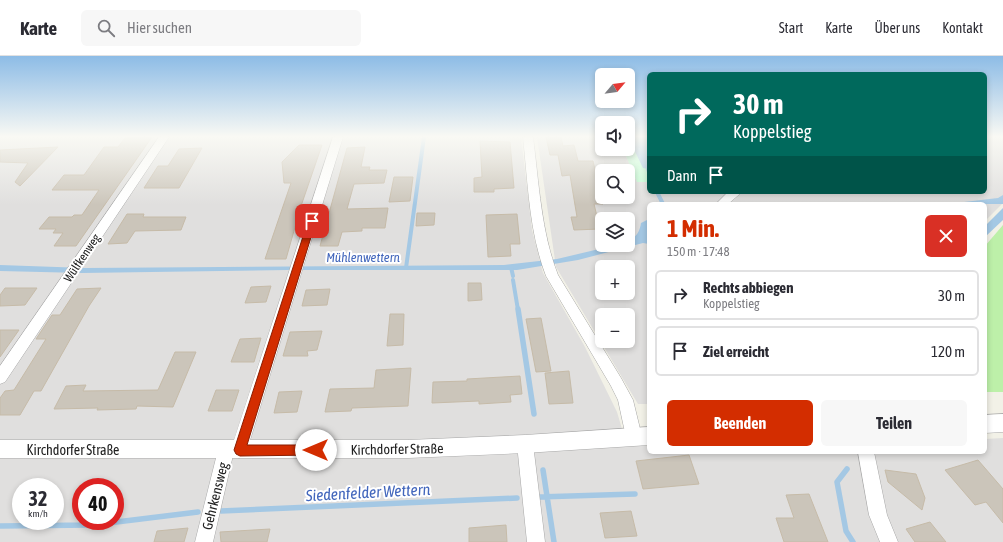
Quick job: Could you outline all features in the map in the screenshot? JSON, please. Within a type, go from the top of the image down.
[{"type":"street","name":"Wülfkenweg","points":[[0,378],[149,160]]},
{"type":"street","name":"Gehrkensweg","points":[[204,542],[233,450],[297,268],[331,160]]},
{"type":"street","points":[[531,160],[540,236],[547,264],[616,382],[642,436]]},
{"type":"street","points":[[724,202],[732,194]]},
{"type":"street","points":[[987,424],[1003,423]]},
{"type":"street","name":"Kirchdorfer Straße","points":[[0,450],[408,449],[525,444],[642,436]]},
{"type":"street","points":[[525,444],[536,542]]},
{"type":"street","points":[[866,454],[878,515],[889,542]]},
{"type":"shaded area","points":[[0,160],[524,160],[532,230],[543,273],[585,347],[617,412],[627,446],[647,446],[647,454],[987,454],[987,439],[1003,438],[1003,542],[0,542]]},
{"type":"shaded area","points":[[540,160],[628,160],[629,164],[595,164],[595,204],[635,204],[635,177],[637,182],[647,182],[647,194],[987,194],[987,160],[1003,160],[1003,203],[987,219],[987,202],[647,202],[647,404],[638,404],[604,348],[635,348],[635,308],[595,308],[595,332],[556,267]]},
{"type":"green space","points":[[628,160],[647,160],[647,182],[637,182],[635,177],[635,164],[629,164]]},
{"type":"green space","points":[[1003,225],[1003,392],[987,392],[987,244]]},
{"type":"water","points":[[639,160],[647,160],[647,169],[643,168]]},
{"type":"water","points":[[1003,195],[1003,204],[964,202],[998,198]]},
{"type":"water","points":[[1003,208],[1003,220],[987,235],[987,224]]},
{"type":"water","points":[[647,220],[647,244],[635,245],[635,236],[640,229],[641,223]]},
{"type":"water","points":[[595,250],[595,252],[609,252],[578,260],[517,270],[288,270],[82,273],[0,271],[0,265],[85,268],[504,265],[557,259]]},
{"type":"building","points":[[0,160],[46,160],[20,186],[15,182],[28,163],[0,162]]},
{"type":"building","points":[[95,160],[136,160],[76,246],[54,246],[63,233],[53,233],[56,229],[39,229],[49,217],[72,217],[74,215],[82,215],[99,190],[52,190],[64,175],[84,175]]},
{"type":"building","points":[[172,160],[195,160],[179,188],[144,188],[158,166],[168,166]]},
{"type":"building","points":[[284,160],[317,160],[301,206],[286,259],[265,259],[291,183],[284,183],[282,162]]},
{"type":"building","points":[[344,160],[362,160],[361,167],[370,167],[369,170],[387,170],[384,183],[354,184],[347,209],[388,208],[385,228],[362,228],[362,231],[342,232],[338,246],[320,246]]},
{"type":"building","points":[[481,160],[512,160],[514,188],[494,189],[494,192],[474,192],[474,178],[482,177]]},
{"type":"building","points":[[559,160],[593,161],[595,170],[595,229],[574,230],[571,217],[577,217],[570,175],[562,176]]},
{"type":"building","points":[[394,177],[413,177],[410,201],[389,202]]},
{"type":"building","points":[[417,213],[435,213],[434,225],[416,226]]},
{"type":"building","points":[[127,214],[144,214],[143,217],[186,217],[181,230],[135,231],[127,243],[108,244]]},
{"type":"building","points":[[517,214],[520,244],[510,244],[511,256],[488,257],[486,215]]},
{"type":"building","points":[[468,283],[481,283],[482,300],[468,301]]},
{"type":"building","points":[[271,286],[266,302],[245,303],[251,287]]},
{"type":"building","points":[[5,288],[37,288],[25,305],[0,306],[0,295]]},
{"type":"building","points":[[101,288],[89,306],[41,391],[34,391],[20,415],[0,415],[0,398],[5,391],[14,390],[46,339],[36,339],[52,315],[60,315],[77,289]]},
{"type":"building","points":[[330,289],[327,305],[302,306],[306,290]]},
{"type":"building","points":[[390,314],[404,314],[403,345],[387,346]]},
{"type":"building","points":[[541,318],[551,371],[536,372],[526,319]]},
{"type":"building","points":[[0,330],[19,330],[0,357]]},
{"type":"building","points":[[322,331],[317,350],[307,351],[308,356],[283,356],[290,332]]},
{"type":"building","points":[[261,338],[254,362],[231,362],[240,339]]},
{"type":"building","points":[[175,352],[196,352],[173,407],[137,406],[136,409],[97,410],[98,408],[54,409],[66,386],[86,385],[83,391],[158,390]]},
{"type":"building","points":[[411,368],[408,406],[352,408],[351,411],[325,412],[330,389],[374,388],[376,370]]},
{"type":"building","points":[[569,371],[573,403],[549,404],[545,373]]},
{"type":"building","points":[[520,376],[522,394],[510,395],[511,402],[479,404],[479,401],[432,403],[433,382],[467,381],[467,379]]},
{"type":"building","points":[[216,390],[239,390],[232,411],[208,411]]},
{"type":"building","points":[[302,391],[297,412],[274,413],[279,392]]},
{"type":"building","points":[[689,455],[699,484],[643,489],[636,461]]},
{"type":"building","points":[[978,460],[1003,489],[1003,523],[986,502],[975,505],[945,470]]},
{"type":"building","points":[[885,470],[916,474],[925,498],[922,510],[888,482]]},
{"type":"building","points":[[809,494],[828,542],[784,542],[776,518],[794,518],[786,495]]},
{"type":"building","points":[[631,511],[637,536],[605,538],[600,513]]},
{"type":"building","points":[[930,522],[946,542],[915,542],[906,529]]},
{"type":"building","points":[[506,525],[507,542],[469,542],[469,528]]},
{"type":"building","points":[[188,528],[184,542],[154,542],[157,531]]},
{"type":"building","points":[[270,529],[267,542],[221,542],[220,532]]},
{"type":"waterway","name":"Mühlenwettern","points":[[406,268],[421,160]]},
{"type":"waterway","points":[[658,194],[662,202]]},
{"type":"waterway","points":[[511,267],[513,276]]},
{"type":"waterway","points":[[513,280],[518,310]]},
{"type":"waterway","points":[[518,309],[534,414]]},
{"type":"waterway","points":[[847,469],[837,482],[846,531],[853,542]]},
{"type":"waterway","points":[[543,470],[547,497]]},
{"type":"waterway","name":"Siedenfelder Wettern","points":[[547,497],[635,494]]},
{"type":"waterway","name":"Siedenfelder Wettern","points":[[538,497],[547,497]]},
{"type":"waterway","points":[[547,497],[554,542]]},
{"type":"waterway","name":"Siedenfelder Wettern","points":[[221,511],[517,498]]},
{"type":"waterway","name":"Siedenfelder Wettern","points":[[0,526],[92,525],[198,512]]},
{"type":"route","points":[[312,221],[240,450],[316,450]]}]
